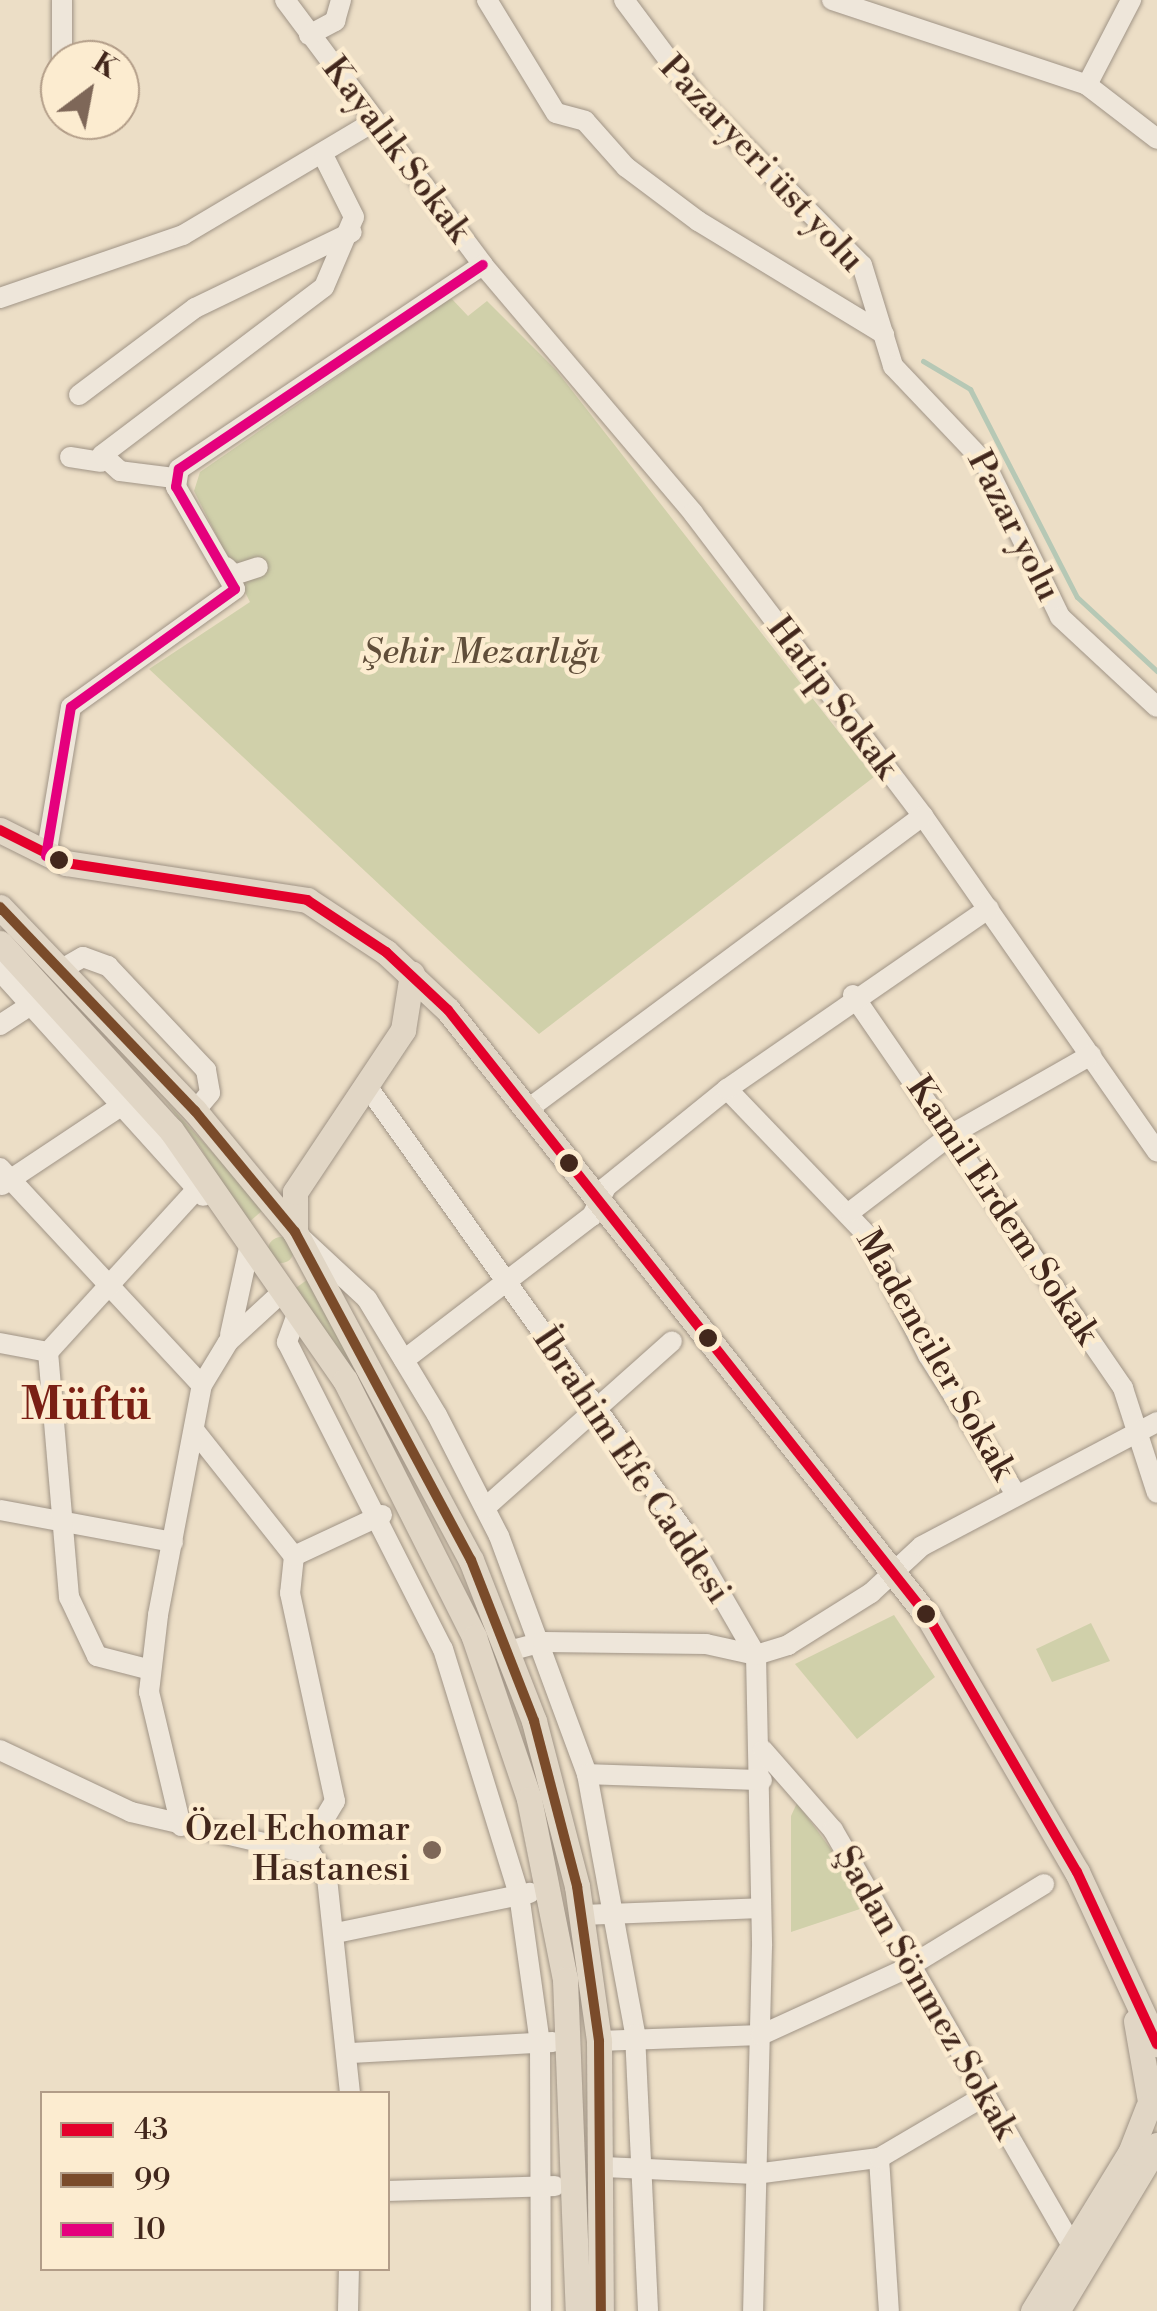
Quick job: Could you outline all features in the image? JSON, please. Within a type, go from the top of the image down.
[{"type":"main road","points":[[0,830],[46,856],[307,900],[412,974],[448,1010],[891,1568],[999,1730],[1157,2044]]},
{"type":"main road","points":[[0,907],[195,1112],[289,1224],[316,1265],[427,1468],[509,1651],[582,1915],[599,2041],[604,2167],[578,2311]]},
{"type":"main road","points":[[0,943],[127,1078],[225,1210],[296,1317],[346,1380],[432,1538],[500,1702],[549,1889],[571,2041],[577,2188],[612,2311]]},
{"type":"main road","points":[[256,1259],[289,1224],[295,1192],[403,1030],[412,974]]},
{"type":"main road","points":[[403,1030],[448,1010]]},
{"type":"main road","points":[[280,1294],[316,1265]]},
{"type":"main road","points":[[1033,2311],[1153,2106],[1136,2001]]},
{"type":"main road","points":[[1057,2311],[1157,2144]]},
{"type":"main road","points":[[565,2311],[590,2242]]},
{"type":"main road","points":[[590,2242],[601,2311]]},
{"type":"street","points":[[62,0],[62,40]]},
{"type":"street","name":"Kayalık Sokak","points":[[285,0],[483,264]]},
{"type":"street","name":"Kayalık Sokak","points":[[310,35],[335,21],[341,0]]},
{"type":"street","points":[[487,0],[556,113],[585,122],[626,167],[698,221],[884,334]]},
{"type":"street","name":"Pazaryeri üst yolu","points":[[624,0],[700,102],[862,265],[884,334]]},
{"type":"street","points":[[832,0],[866,8],[1087,85],[1157,139]]},
{"type":"street","points":[[1087,85],[1131,0]]},
{"type":"street","points":[[0,298],[182,234],[324,158],[376,121]]},
{"type":"street","points":[[101,462],[210,366],[300,312],[352,232],[352,203],[324,158]]},
{"type":"street","points":[[78,395],[195,308],[352,232]]},
{"type":"street","points":[[174,478],[208,444],[483,264]]},
{"type":"street","name":"Hatip Sokak","points":[[483,264],[693,513],[923,816],[1157,1151]]},
{"type":"street","name":"Pazar yolu","points":[[884,334],[894,366],[985,463],[1060,618],[1157,707]]},
{"type":"street","points":[[70,457],[174,478],[226,567],[234,574],[258,566]]},
{"type":"street","points":[[46,856],[71,707],[230,596],[226,567]]},
{"type":"street","points":[[528,1110],[923,816]]},
{"type":"street","points":[[404,1360],[509,1281],[599,1203],[606,1187],[727,1089],[853,996],[989,908]]},
{"type":"street","points":[[62,969],[83,957],[108,966],[206,1070],[210,1093],[195,1112]]},
{"type":"street","points":[[0,971],[196,1190],[225,1210]]},
{"type":"street","name":"Kamil Erdem Sokak","points":[[853,996],[952,1134],[1123,1388],[1132,1436],[1157,1493]]},
{"type":"street","points":[[0,1025],[31,1006]]},
{"type":"street","points":[[850,1212],[952,1134],[1091,1055]]},
{"type":"street","name":"İbrahim Efe Caddesi","points":[[367,1086],[509,1281],[594,1412],[684,1531],[756,1655],[763,1750],[761,2035],[753,2311]]},
{"type":"street","name":"Madenciler Sokak","points":[[727,1089],[850,1212],[1016,1494]]},
{"type":"street","points":[[122,1106],[3,1178],[202,1385]]},
{"type":"street","points":[[151,1670],[119,1669],[84,1640],[69,1598],[48,1352],[105,1284],[196,1190]]},
{"type":"street","points":[[289,1224],[332,1257],[404,1360],[486,1507],[543,1642],[588,1774],[616,1911],[635,2034],[647,2170],[648,2311]]},
{"type":"street","points":[[181,1826],[151,1670],[202,1385],[228,1342],[256,1259]]},
{"type":"street","points":[[228,1342],[280,1294]]},
{"type":"street","points":[[296,1317],[287,1342],[382,1516],[488,1770],[520,1894],[540,2043],[544,2186],[541,2311]]},
{"type":"street","points":[[486,1507],[672,1341]]},
{"type":"street","points":[[0,1343],[48,1352]]},
{"type":"street","points":[[509,1651],[543,1642],[706,1644],[756,1655],[871,1593],[891,1568],[1016,1494],[1157,1422]]},
{"type":"street","points":[[194,1430],[294,1556],[290,1594],[336,1801],[305,1851]]},
{"type":"street","points":[[0,1510],[63,1526],[173,1542]]},
{"type":"street","points":[[294,1556],[382,1516]]},
{"type":"street","points":[[0,1750],[181,1826],[305,1851],[327,1878],[350,2053],[350,2091]]},
{"type":"street","name":"Şadan Sönmez Sokak","points":[[763,1750],[833,1830],[906,1969],[1072,2246]]},
{"type":"street","points":[[588,1774],[762,1780]]},
{"type":"street","points":[[599,2041],[635,2034],[761,2035],[785,2016],[906,1969],[1044,1884]]},
{"type":"street","points":[[336,1933],[549,1889]]},
{"type":"street","points":[[582,1915],[761,1908]]},
{"type":"street","points":[[350,2053],[571,2041]]},
{"type":"street","points":[[604,2167],[755,2174],[880,2158],[983,2097]]},
{"type":"street","points":[[880,2158],[889,2311]]},
{"type":"street","points":[[390,2191],[577,2188]]},
{"type":"street","points":[[348,2271],[348,2311]]},
{"type":"green space","name":"Şehir Mezarlığı","points":[[451,298],[468,316],[487,301],[556,370],[874,777],[539,1034],[149,669],[250,602],[194,491],[200,472]]},
{"type":"green space","points":[[164,1099],[264,1209],[247,1224],[200,1147]]},
{"type":"green space","points":[[281,1237],[291,1240],[291,1260],[281,1263],[271,1260],[268,1250],[271,1240]]},
{"type":"green space","points":[[311,1277],[376,1399],[293,1290]]},
{"type":"green space","points":[[894,1615],[935,1677],[857,1739],[795,1664]]},
{"type":"green space","points":[[1091,1623],[1110,1661],[1052,1682],[1036,1649]]},
{"type":"green space","points":[[797,1803],[872,1905],[791,1932],[791,1816]]},
{"type":"waterway","points":[[923,361],[970,389],[1077,597],[1157,671]]},
{"type":"transit line","name":"10","points":[[46,856],[71,707],[235,589],[176,487],[179,469],[483,265]]},
{"type":"transit line","name":"43","points":[[0,830],[66,863],[307,900],[386,952],[448,1010],[929,1618],[1077,1872],[1157,2044]]},
{"type":"transit line","name":"99","points":[[0,907],[195,1111],[295,1232],[471,1560],[534,1721],[577,1886],[599,2041],[601,2311]]},
{"type":"place","name":"Özel Echomar Hastanesi","points":[[432,1850]]},
{"type":"district","name":"Müftü","points":[[86,1406]]}]
